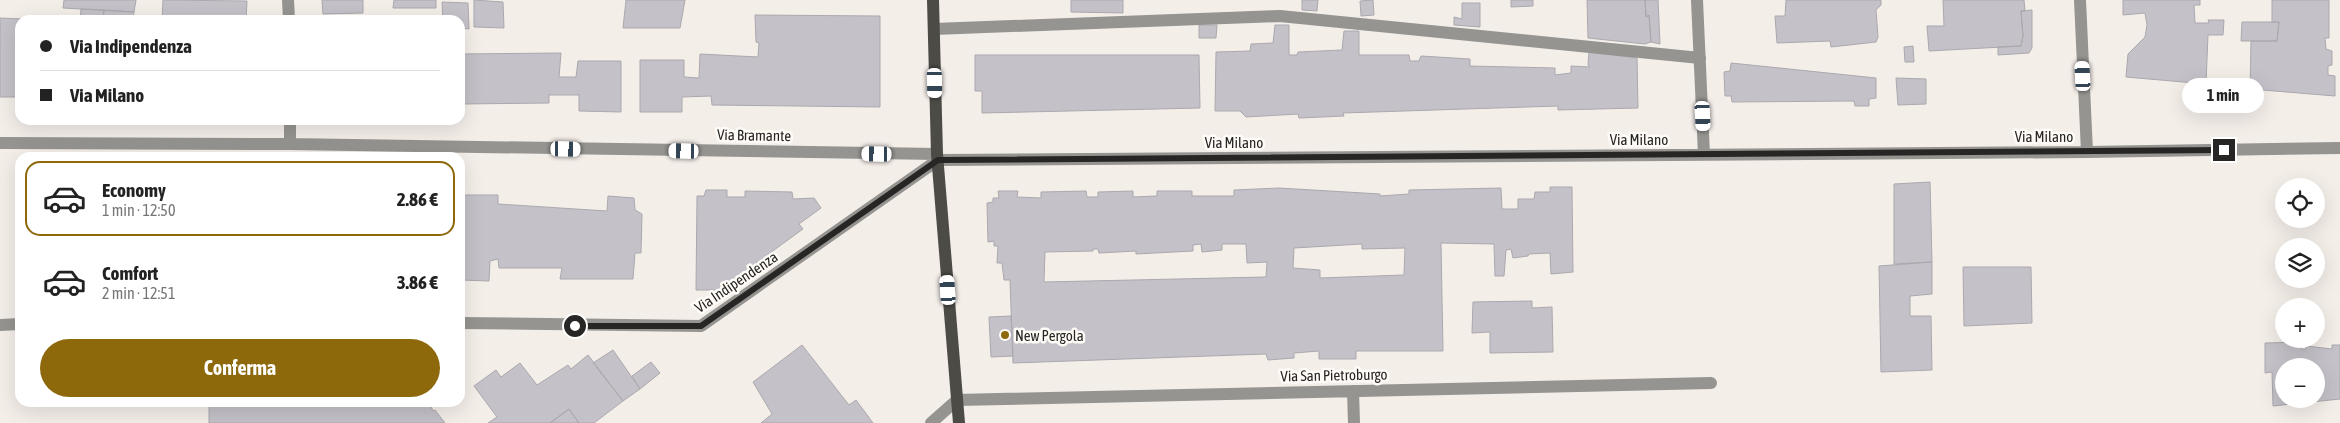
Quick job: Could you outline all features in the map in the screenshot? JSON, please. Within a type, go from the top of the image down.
[{"type":"main road","points":[[933,0],[937,157],[959,423]]},
{"type":"street","points":[[288,0],[289,15]]},
{"type":"street","points":[[1697,0],[1704,155]]},
{"type":"street","points":[[2080,0],[2086,152]]},
{"type":"street","points":[[934,29],[1280,16],[1700,58]]},
{"type":"street","points":[[290,125],[290,144]]},
{"type":"street","name":"Via Bramante","points":[[0,143],[290,144],[937,157]]},
{"type":"street","name":"Via Milano","points":[[937,157],[1704,155],[2340,148]]},
{"type":"street","name":"Via Indipendenza","points":[[465,323],[701,326],[937,157]]},
{"type":"street","points":[[0,325],[15,324]]},
{"type":"street","name":"Via San Pietroburgo","points":[[957,400],[1711,383]]},
{"type":"street","points":[[1353,391],[1354,423]]},
{"type":"street","points":[[931,423],[957,400]]},
{"type":"building","points":[[64,0],[136,0],[134,12],[63,8]]},
{"type":"building","points":[[163,0],[247,1],[246,15],[162,15]]},
{"type":"building","points":[[322,0],[363,0],[363,13],[323,14]]},
{"type":"building","points":[[394,0],[436,0],[436,8],[393,8]]},
{"type":"building","points":[[474,0],[503,2],[504,28],[474,27]]},
{"type":"building","points":[[626,0],[685,0],[680,28],[623,28]]},
{"type":"building","points":[[1071,0],[1123,0],[1123,13],[1071,12]]},
{"type":"building","points":[[1302,0],[1318,0],[1317,11],[1302,10]]},
{"type":"building","points":[[1373,0],[1374,15],[1361,16],[1360,1]]},
{"type":"building","points":[[1511,0],[1533,0],[1533,6],[1511,7]]},
{"type":"building","points":[[1587,0],[1645,0],[1646,17],[1649,15],[1651,42],[1645,44],[1588,38]]},
{"type":"building","points":[[1645,0],[1658,0],[1660,44],[1651,42],[1649,15],[1646,17]]},
{"type":"building","points":[[1786,0],[1881,0],[1881,5],[1876,10],[1878,37],[1876,42],[1831,47],[1830,41],[1777,43],[1775,16],[1785,16]]},
{"type":"building","points":[[1943,0],[2024,0],[2025,11],[2021,11],[2023,36],[2021,46],[1929,51],[1927,26],[1944,26]]},
{"type":"building","points":[[2123,0],[2200,0],[2200,5],[2194,5],[2195,23],[2209,23],[2208,20],[2224,20],[2223,35],[2208,35],[2206,84],[2126,77],[2128,54],[2145,37],[2147,25],[2145,13],[2123,15]]},
{"type":"building","points":[[2272,0],[2329,0],[2329,38],[2325,38],[2326,49],[2332,51],[2332,65],[2328,66],[2328,75],[2335,76],[2335,96],[2250,89],[2251,41],[2277,41],[2279,22],[2272,22]]},
{"type":"building","points":[[442,2],[468,3],[469,29],[465,29],[465,15],[443,15]]},
{"type":"building","points":[[1462,3],[1480,3],[1480,27],[1454,25],[1454,17],[1462,19]]},
{"type":"building","points":[[81,9],[104,10],[104,15],[80,15]]},
{"type":"building","points":[[104,10],[134,12],[134,15],[104,15]]},
{"type":"building","points":[[2032,10],[2032,48],[2029,53],[1998,55],[1998,47],[2021,46],[2023,36],[2021,11]]},
{"type":"building","points":[[755,15],[880,16],[880,107],[712,105],[711,96],[682,97],[682,112],[640,112],[640,60],[684,60],[684,77],[699,78],[700,54],[758,57],[759,43],[756,42]]},
{"type":"building","points":[[0,18],[15,19],[15,97],[0,97]]},
{"type":"building","points":[[2242,22],[2279,22],[2277,41],[2241,41]]},
{"type":"building","points":[[1199,25],[1217,25],[1216,38],[1199,38]]},
{"type":"building","points":[[1275,25],[1289,25],[1289,55],[1297,55],[1298,52],[1342,50],[1344,31],[1359,31],[1359,55],[1409,55],[1410,61],[1419,61],[1421,56],[1470,59],[1470,66],[1555,68],[1555,75],[1571,73],[1571,66],[1590,67],[1588,65],[1589,52],[1637,58],[1638,108],[1558,110],[1558,106],[1343,113],[1344,116],[1299,118],[1298,114],[1246,117],[1240,111],[1215,111],[1216,52],[1250,51],[1251,44],[1273,43]]},
{"type":"building","points":[[1913,46],[1914,62],[1905,62],[1904,47]]},
{"type":"building","points":[[561,53],[559,77],[576,77],[578,61],[621,61],[621,112],[579,111],[579,95],[549,95],[549,103],[465,104],[465,54]]},
{"type":"building","points":[[975,55],[1199,55],[1200,108],[982,113],[982,91],[975,91]]},
{"type":"building","points":[[1731,63],[1876,78],[1876,98],[1869,99],[1869,106],[1855,106],[1854,101],[1732,102],[1731,96],[1725,96],[1724,72],[1730,71]]},
{"type":"building","points":[[1896,78],[1926,79],[1926,104],[1898,105]]},
{"type":"building","points":[[1930,182],[1932,262],[1894,264],[1894,184]]},
{"type":"building","points":[[1550,187],[1572,187],[1573,272],[1551,274],[1550,253],[1529,254],[1528,256],[1513,258],[1511,249],[1506,250],[1504,276],[1495,276],[1494,244],[1441,243],[1443,351],[1356,351],[1356,359],[1319,359],[1319,351],[1294,353],[1294,358],[1268,360],[1266,354],[1013,363],[1010,280],[1004,280],[1002,263],[997,263],[998,246],[994,246],[994,241],[988,242],[987,203],[993,202],[993,198],[999,198],[998,191],[1018,191],[1017,197],[1041,198],[1041,192],[1086,191],[1087,197],[1098,197],[1098,192],[1133,191],[1133,197],[1157,196],[1157,191],[1192,191],[1192,196],[1234,196],[1234,190],[1279,188],[1380,194],[1380,196],[1409,194],[1409,190],[1501,188],[1502,209],[1518,209],[1518,199],[1534,199],[1535,192],[1550,192]],"holes":[[[1201,244],[1202,252],[1222,250],[1222,244],[1246,244],[1247,263],[1267,262],[1266,277],[1044,282],[1045,252],[1093,251],[1093,249],[1098,249],[1099,253],[1136,251],[1136,254],[1193,251],[1193,245]],[[1362,244],[1362,249],[1405,248],[1404,275],[1320,278],[1320,270],[1293,268],[1294,248]]]},
{"type":"building","points":[[706,190],[727,190],[727,197],[745,197],[745,191],[792,192],[793,199],[814,198],[821,208],[799,224],[803,229],[719,290],[696,290],[697,196],[704,196]]},
{"type":"building","points":[[465,195],[498,195],[498,204],[607,211],[608,196],[634,198],[635,210],[642,214],[641,253],[635,253],[633,279],[560,279],[562,268],[499,268],[498,259],[490,261],[489,281],[465,280]]},
{"type":"building","points":[[1932,262],[1932,294],[1910,296],[1910,316],[1931,316],[1932,370],[1881,372],[1879,266]]},
{"type":"building","points":[[1963,267],[2031,267],[2032,323],[1964,326]]},
{"type":"building","points":[[1532,301],[1532,308],[1552,307],[1553,352],[1490,353],[1490,332],[1472,333],[1473,302]]},
{"type":"building","points":[[1011,316],[1013,356],[991,357],[989,317]]},
{"type":"building","points":[[2265,343],[2275,343],[2275,348],[2301,349],[2332,349],[2332,345],[2340,345],[2340,399],[2325,401],[2325,358],[2275,358],[2275,406],[2273,406],[2272,372],[2265,373]]},
{"type":"building","points":[[802,345],[849,405],[856,400],[873,423],[761,423],[772,414],[753,382]]},
{"type":"building","points":[[613,350],[640,389],[623,401],[593,363]]},
{"type":"building","points":[[588,355],[623,401],[594,423],[579,423],[569,409],[550,423],[488,423],[497,417],[474,386],[496,370],[501,377],[520,363],[537,385],[568,365],[571,369]]},
{"type":"building","points":[[651,362],[660,373],[640,389],[632,376]]},
{"type":"building","points":[[209,407],[431,407],[445,423],[209,423]]},
{"type":"building","points":[[569,409],[579,423],[550,423]]},
{"type":"place","name":"New Pergola","points":[[1005,335]]},
{"type":"route","points":[[575,326],[690,328],[701,326],[938,160],[2224,150]]}]
